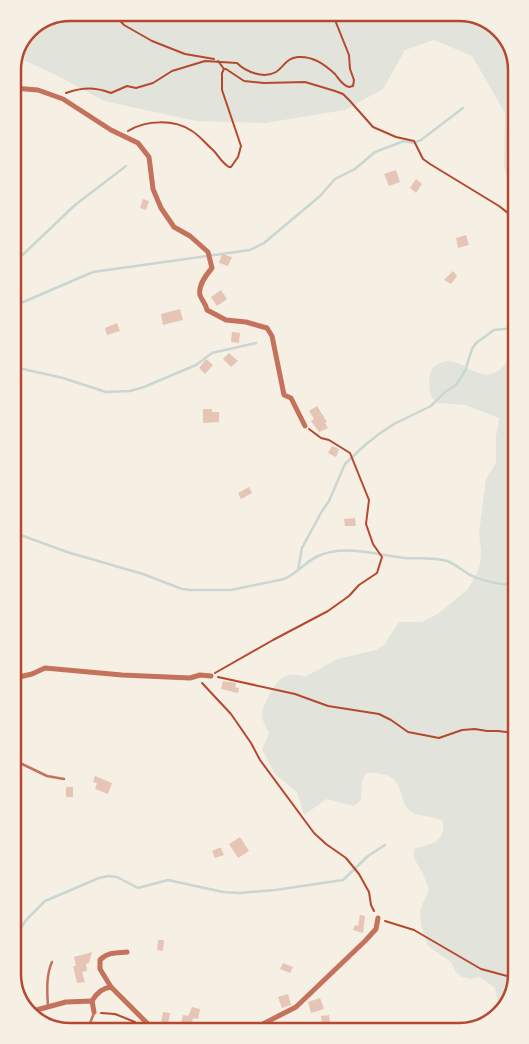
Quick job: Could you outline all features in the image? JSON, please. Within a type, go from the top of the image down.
[{"type":"street","points":[[21,89],[38,90],[63,99],[121,135],[138,143],[149,157],[153,189],[161,208],[174,227],[190,236],[208,252],[212,268],[201,285],[200,295],[207,310],[226,320],[246,322],[267,328],[272,336],[284,395],[291,398],[305,426]]},
{"type":"street","points":[[21,677],[46,668],[122,675],[190,678],[200,675],[211,676]]},
{"type":"street","points":[[267,1023],[296,1007],[365,941],[376,929],[378,918]]},
{"type":"street","points":[[127,952],[106,955],[100,960],[100,969],[111,987],[147,1023]]},
{"type":"street","points":[[94,1012],[92,1002],[95,995],[111,987]]},
{"type":"street","points":[[37,1010],[66,1002],[92,1002]]},
{"type":"lane","points":[[21,763],[47,776],[64,779]]},
{"type":"lane","points":[[48,1006],[48,976],[52,962]]},
{"type":"lane","points":[[90,1023],[94,1012]]},
{"type":"path","points":[[121,21],[124,25],[152,41],[185,54],[217,61],[224,70],[226,69],[244,81],[264,83],[305,82],[343,94],[373,126],[396,137],[414,141],[423,159],[508,213]]},
{"type":"path","points":[[52,95],[84,88],[98,88],[111,93],[127,86],[136,88],[153,83],[172,71],[205,61],[237,63],[242,68],[260,75],[276,72],[287,60],[293,58],[319,61],[346,86],[353,86],[354,80],[350,69],[349,55],[335,21]]},
{"type":"path","points":[[121,135],[135,127],[152,122],[186,128],[194,132],[224,164],[231,167],[238,157],[240,146],[222,90],[222,73],[224,70]]},
{"type":"path","points":[[211,676],[328,611],[377,573],[382,557],[373,544],[366,524],[369,500],[350,453],[329,440],[321,438],[305,426]]},
{"type":"path","points":[[200,675],[200,681],[231,714],[260,760],[314,833],[346,858],[359,874],[369,892],[371,905],[378,918],[414,930],[481,969],[508,977]]},
{"type":"path","points":[[211,676],[228,678],[295,694],[328,706],[379,714],[408,732],[439,738],[462,730],[475,729],[508,732]]},
{"type":"path","points":[[94,1012],[115,1014],[138,1023]]},
{"type":"shaded area","points":[[70,21],[469,22],[481,26],[496,38],[507,60],[508,184],[504,165],[505,113],[472,56],[434,40],[405,50],[383,89],[345,110],[265,123],[196,121],[104,101],[22,60],[23,57],[31,40],[38,33],[54,24]]},
{"type":"shaded area","points":[[447,361],[460,364],[484,375],[495,373],[508,361],[508,974],[503,996],[497,1005],[495,988],[480,977],[471,979],[462,977],[455,971],[451,962],[428,946],[421,925],[421,907],[429,890],[414,858],[414,849],[440,838],[443,821],[409,810],[396,781],[384,774],[375,773],[366,773],[362,781],[361,800],[354,806],[327,799],[304,815],[297,792],[275,774],[262,749],[269,733],[263,722],[262,714],[264,705],[272,690],[287,675],[305,677],[337,659],[376,650],[384,645],[399,622],[422,622],[439,613],[468,589],[480,564],[479,533],[486,479],[496,463],[496,436],[499,418],[465,405],[438,403],[431,397],[430,373],[440,363]]},
{"type":"building","points":[[396,170],[400,182],[389,186],[384,174]]},
{"type":"building","points":[[416,179],[422,184],[416,193],[410,188]]},
{"type":"building","points":[[143,199],[149,201],[146,210],[140,208]]},
{"type":"building","points":[[466,235],[469,245],[458,248],[456,238]]},
{"type":"building","points":[[222,254],[232,257],[228,266],[219,263]]},
{"type":"building","points":[[453,271],[457,276],[451,284],[444,280]]},
{"type":"building","points":[[221,290],[227,299],[217,306],[211,297]]},
{"type":"building","points":[[180,309],[183,320],[163,325],[161,314]]},
{"type":"building","points":[[117,323],[120,331],[107,335],[105,328]]},
{"type":"building","points":[[232,332],[240,333],[239,343],[231,342]]},
{"type":"building","points":[[229,353],[238,361],[231,367],[223,359]]},
{"type":"building","points":[[206,359],[213,365],[205,374],[199,368]]},
{"type":"building","points":[[317,406],[327,422],[325,423],[328,428],[319,432],[311,421],[314,419],[309,411]]},
{"type":"building","points":[[203,409],[212,409],[212,412],[219,412],[219,422],[203,423]]},
{"type":"building","points":[[332,446],[339,449],[336,457],[328,453]]},
{"type":"building","points":[[249,487],[252,493],[241,499],[238,493]]},
{"type":"building","points":[[355,518],[356,526],[345,526],[344,519]]},
{"type":"building","points":[[223,681],[236,683],[235,687],[239,688],[238,693],[221,689]]},
{"type":"building","points":[[95,776],[112,783],[108,794],[95,789],[97,783],[93,782]]},
{"type":"building","points":[[66,787],[73,787],[73,797],[66,797]]},
{"type":"building","points":[[240,837],[249,851],[238,858],[229,844]]},
{"type":"building","points":[[221,848],[224,855],[215,858],[212,851]]},
{"type":"building","points":[[360,915],[365,916],[363,933],[353,930],[355,925],[358,926]]},
{"type":"building","points":[[158,940],[164,940],[163,951],[157,950]]},
{"type":"building","points":[[92,952],[89,963],[86,964],[87,971],[82,972],[85,982],[77,983],[73,966],[76,966],[74,957]]},
{"type":"building","points":[[283,963],[293,967],[290,973],[280,969]]},
{"type":"building","points":[[288,994],[291,1005],[282,1008],[278,997]]},
{"type":"building","points":[[320,998],[324,1009],[311,1013],[308,1002]]},
{"type":"building","points":[[192,1007],[200,1009],[198,1019],[193,1018],[192,1023],[181,1023],[183,1015],[188,1016]]},
{"type":"building","points":[[163,1012],[170,1013],[168,1023],[161,1023]]},
{"type":"building","points":[[329,1015],[330,1023],[322,1023],[321,1016]]},
{"type":"waterway","points":[[21,303],[93,272],[250,250],[264,243],[320,196],[335,179],[355,169],[375,152],[404,141],[413,143],[421,140],[463,108]]},
{"type":"waterway","points":[[21,256],[75,205],[126,166]]},
{"type":"waterway","points":[[298,570],[302,548],[329,501],[345,464],[379,434],[394,424],[431,406],[445,392],[456,385],[465,371],[472,349],[476,343],[494,330],[508,329]]},
{"type":"waterway","points":[[21,369],[63,378],[106,392],[130,391],[196,365],[212,353],[256,343]]},
{"type":"waterway","points":[[21,535],[67,552],[190,590],[231,590],[284,579],[318,556],[339,551],[361,551],[405,558],[442,560],[450,562],[471,576],[508,584]]},
{"type":"waterway","points":[[21,928],[26,920],[45,901],[99,878],[117,877],[138,888],[168,880],[223,892],[239,893],[275,890],[343,880],[368,856],[385,845]]}]
